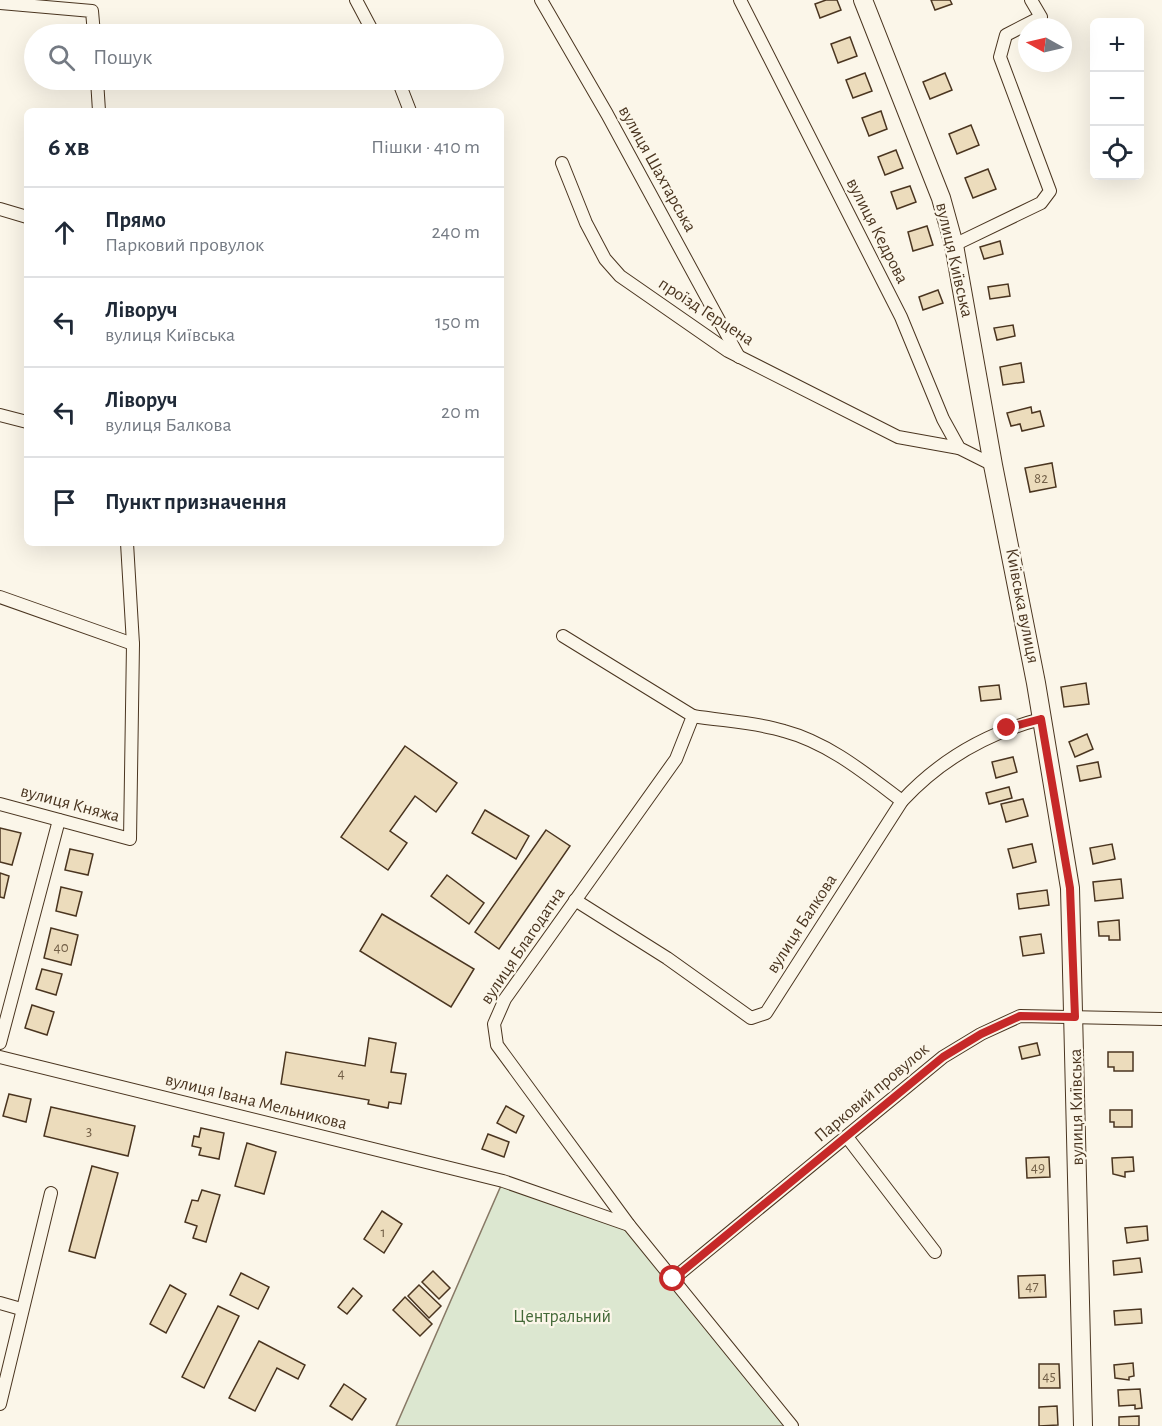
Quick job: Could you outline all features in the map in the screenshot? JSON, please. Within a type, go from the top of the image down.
[{"type":"main road","name":"вулиця Київська","points":[[863,0],[940,198],[954,245],[993,465],[1007,530]]},
{"type":"main road","name":"Київська вулиця","points":[[1007,530],[1036,683]]},
{"type":"main road","name":"вулиця Київська","points":[[1036,683],[1070,888],[1075,1017],[1083,1426]]},
{"type":"street","points":[[356,0],[369,24]]},
{"type":"street","name":"вулиця Шахтарська","points":[[541,0],[607,114],[739,357]]},
{"type":"street","name":"вулиця Кедрова","points":[[740,0],[901,317],[943,419],[959,448]]},
{"type":"street","points":[[954,245],[1041,203],[1050,191],[1000,57],[1006,35],[1041,17],[1031,0]]},
{"type":"street","points":[[0,3],[92,11],[93,24]]},
{"type":"street","points":[[98,90],[99,108]]},
{"type":"street","points":[[402,90],[409,108]]},
{"type":"street","name":"проїзд Герцена","points":[[562,163],[586,224],[605,259],[620,276],[739,357],[898,436],[959,448]]},
{"type":"street","points":[[0,209],[24,216]]},
{"type":"street","points":[[0,415],[24,421]]},
{"type":"street","points":[[959,448],[993,465]]},
{"type":"street","points":[[0,597],[133,644],[127,546]]},
{"type":"street","points":[[563,636],[693,716],[784,730],[815,742],[853,765],[902,801]]},
{"type":"street","name":"вулиця Княжа","points":[[0,804],[130,838],[133,644]]},
{"type":"street","name":"вулиця Благодатна","points":[[693,716],[676,759],[505,999],[494,1024],[497,1045],[629,1225],[792,1426]]},
{"type":"street","name":"вулиця Балкова","points":[[575,900],[667,958],[751,1018],[759,1017],[766,1013],[902,801],[925,777],[973,745],[1007,728],[1041,719]]},
{"type":"street","points":[[0,1043],[59,820]]},
{"type":"street","name":"Парковий провулок","points":[[673,1279],[943,1057],[981,1034],[1020,1016],[1162,1019]]},
{"type":"street","name":"вулиця Івана Мельникова","points":[[0,1057],[503,1181],[629,1225]]},
{"type":"street","points":[[848,1137],[934,1252]]},
{"type":"street","points":[[0,1404],[21,1309],[51,1193]]},
{"type":"street","points":[[0,1303],[21,1309]]},
{"type":"green space","name":"Центральний","points":[[503,1181],[629,1225],[792,1426],[396,1426]]},
{"type":"building","points":[[826,0],[837,0],[841,10],[820,18],[815,4]]},
{"type":"building","points":[[931,0],[950,0],[952,4],[935,10]]},
{"type":"building","points":[[850,37],[857,56],[838,63],[831,44]]},
{"type":"building","points":[[865,73],[872,91],[853,98],[846,80]]},
{"type":"building","points":[[945,73],[952,90],[930,99],[923,82]]},
{"type":"building","points":[[881,111],[887,129],[869,136],[862,118]]},
{"type":"building","points":[[971,125],[979,145],[957,154],[949,134]]},
{"type":"building","points":[[896,150],[903,168],[885,175],[878,157]]},
{"type":"building","points":[[988,169],[996,189],[973,198],[965,178]]},
{"type":"building","points":[[910,186],[916,202],[897,209],[891,192]]},
{"type":"building","points":[[927,226],[933,245],[913,251],[908,232]]},
{"type":"building","points":[[1000,241],[1003,254],[984,259],[980,247]]},
{"type":"building","points":[[1008,284],[1010,296],[990,299],[988,287]]},
{"type":"building","points":[[938,290],[943,303],[923,310],[919,297]]},
{"type":"building","points":[[1013,325],[1015,336],[997,340],[994,328]]},
{"type":"building","points":[[1021,363],[1024,382],[1003,385],[1000,367]]},
{"type":"building","points":[[1031,407],[1032,413],[1040,411],[1044,426],[1022,431],[1020,424],[1011,426],[1007,413]]},
{"type":"building","points":[[1052,463],[1056,487],[1030,492],[1025,468]]},
{"type":"building","points":[[1086,683],[1089,704],[1064,707],[1061,687]]},
{"type":"building","points":[[999,685],[1001,699],[981,701],[979,687]]},
{"type":"building","points":[[1087,734],[1093,749],[1075,757],[1069,742]]},
{"type":"building","points":[[405,746],[457,783],[436,812],[415,796],[390,831],[407,843],[388,870],[341,837]]},
{"type":"building","points":[[1013,757],[1017,772],[996,778],[992,762]]},
{"type":"building","points":[[1098,762],[1101,777],[1080,781],[1077,766]]},
{"type":"building","points":[[1009,787],[1012,798],[989,804],[986,793]]},
{"type":"building","points":[[1023,799],[1028,816],[1006,822],[1001,804]]},
{"type":"building","points":[[485,810],[529,836],[516,859],[472,833]]},
{"type":"building","points":[[0,828],[21,833],[12,865],[0,862]]},
{"type":"building","points":[[546,830],[570,846],[499,949],[475,932]]},
{"type":"building","points":[[1032,844],[1036,862],[1013,868],[1008,849]]},
{"type":"building","points":[[1112,844],[1115,859],[1093,864],[1090,848]]},
{"type":"building","points":[[70,849],[93,854],[88,875],[65,870]]},
{"type":"building","points":[[0,873],[9,876],[4,898],[0,897]]},
{"type":"building","points":[[447,875],[484,903],[469,924],[431,896]]},
{"type":"building","points":[[1121,879],[1123,898],[1095,901],[1093,882]]},
{"type":"building","points":[[61,887],[82,892],[76,916],[56,911]]},
{"type":"building","points":[[1047,890],[1049,905],[1019,909],[1017,894]]},
{"type":"building","points":[[382,914],[474,969],[451,1007],[360,951]]},
{"type":"building","points":[[1119,920],[1120,940],[1109,940],[1109,936],[1099,936],[1098,922]]},
{"type":"building","points":[[51,928],[78,935],[71,965],[44,958]]},
{"type":"building","points":[[1041,934],[1044,953],[1023,956],[1020,937]]},
{"type":"building","points":[[42,969],[62,974],[56,995],[36,989]]},
{"type":"building","points":[[32,1005],[54,1012],[47,1035],[25,1028]]},
{"type":"building","points":[[369,1038],[396,1043],[391,1072],[406,1074],[401,1104],[389,1102],[388,1108],[368,1104],[369,1100],[281,1084],[286,1052],[365,1066]]},
{"type":"building","points":[[1037,1043],[1040,1055],[1022,1059],[1019,1047]]},
{"type":"building","points":[[1108,1052],[1133,1052],[1133,1071],[1114,1071],[1114,1067],[1108,1067]]},
{"type":"building","points":[[9,1094],[31,1099],[26,1122],[3,1116]]},
{"type":"building","points":[[506,1106],[524,1116],[516,1133],[497,1123]]},
{"type":"building","points":[[51,1107],[135,1126],[128,1156],[44,1136]]},
{"type":"building","points":[[1110,1110],[1132,1110],[1132,1127],[1114,1127],[1114,1122],[1110,1122]]},
{"type":"building","points":[[201,1128],[224,1133],[219,1159],[199,1155],[201,1148],[192,1146],[194,1136],[199,1137]]},
{"type":"building","points":[[488,1134],[509,1142],[504,1157],[482,1149]]},
{"type":"building","points":[[247,1143],[276,1152],[264,1194],[235,1186]]},
{"type":"building","points":[[1049,1157],[1050,1177],[1027,1178],[1026,1158]]},
{"type":"building","points":[[1133,1157],[1134,1171],[1125,1172],[1125,1177],[1113,1174],[1112,1158]]},
{"type":"building","points":[[92,1166],[118,1173],[95,1258],[69,1251]]},
{"type":"building","points":[[202,1190],[220,1195],[206,1242],[193,1238],[197,1226],[185,1222],[192,1200],[198,1201]]},
{"type":"building","points":[[382,1211],[402,1224],[384,1253],[364,1239]]},
{"type":"building","points":[[1147,1226],[1148,1240],[1127,1243],[1125,1228]]},
{"type":"building","points":[[1140,1258],[1142,1272],[1114,1275],[1113,1261]]},
{"type":"building","points":[[433,1271],[450,1288],[439,1299],[422,1282]]},
{"type":"building","points":[[241,1273],[269,1287],[258,1309],[230,1295]]},
{"type":"building","points":[[1045,1275],[1046,1297],[1019,1298],[1018,1276]]},
{"type":"building","points":[[170,1285],[186,1294],[166,1333],[150,1324]]},
{"type":"building","points":[[419,1285],[441,1306],[429,1318],[408,1296]]},
{"type":"building","points":[[353,1288],[362,1296],[347,1314],[338,1307]]},
{"type":"building","points":[[405,1297],[432,1324],[420,1336],[393,1310]]},
{"type":"building","points":[[218,1306],[239,1316],[204,1388],[182,1377]]},
{"type":"building","points":[[1141,1309],[1142,1323],[1115,1325],[1114,1311]]},
{"type":"building","points":[[259,1341],[305,1365],[298,1379],[277,1368],[255,1411],[229,1398]]},
{"type":"building","points":[[1133,1363],[1134,1376],[1129,1377],[1129,1380],[1115,1378],[1114,1365]]},
{"type":"building","points":[[1039,1364],[1059,1364],[1060,1388],[1039,1388]]},
{"type":"building","points":[[344,1384],[366,1399],[352,1420],[330,1406]]},
{"type":"building","points":[[1140,1389],[1142,1408],[1135,1409],[1135,1405],[1119,1406],[1118,1390]]},
{"type":"building","points":[[1057,1406],[1058,1425],[1039,1426],[1039,1407]]},
{"type":"building","points":[[1139,1416],[1139,1426],[1119,1426],[1119,1417]]},
{"type":"route","points":[[673,1279],[943,1057],[981,1034],[1020,1016],[1075,1017],[1070,888],[1041,719],[1007,728]]}]
